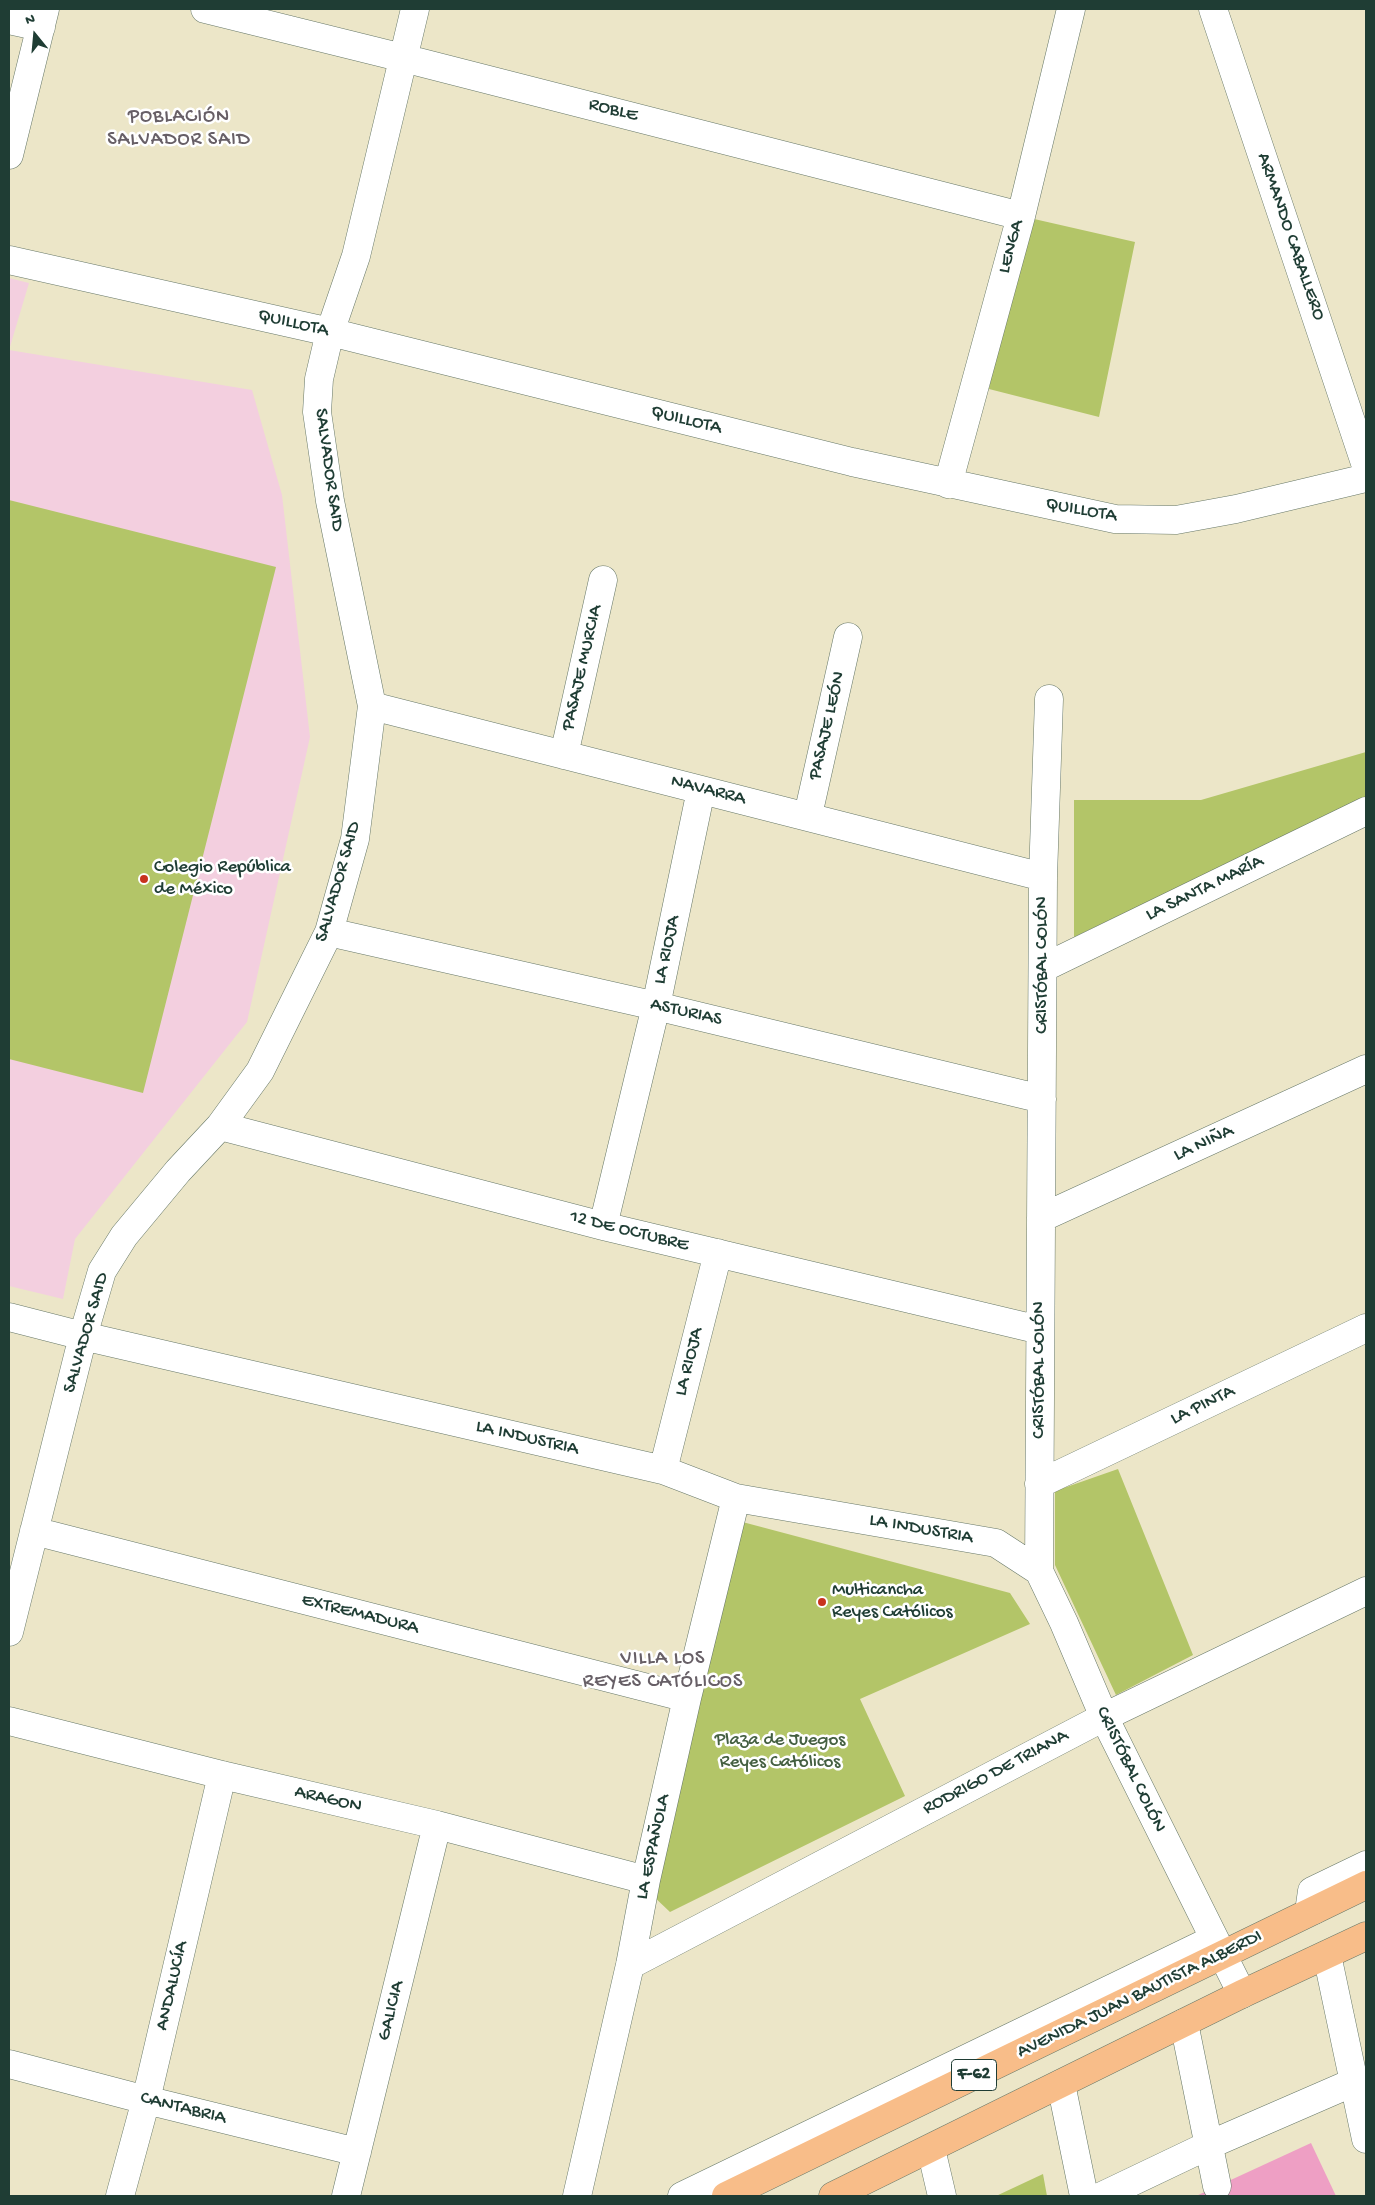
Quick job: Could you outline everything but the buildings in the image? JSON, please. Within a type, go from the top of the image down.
[{"type":"main road","name":"AVENIDA JUAN BAUTISTA ALBERDI","points":[[726,2196],[1218,1947],[1314,1910],[1366,1885]]},
{"type":"main road","name":"F-62","points":[[833,2196],[1242,1994],[1351,1946]]},
{"type":"street","name":"ROBLE","points":[[205,9],[1020,216]]},
{"type":"street","name":"SALVADOR SAID","points":[[9,1632],[83,1336],[102,1271],[124,1236],[178,1171],[220,1126],[260,1071],[329,932],[355,839],[372,706],[330,501],[317,412],[319,379],[330,332],[356,256],[415,9]]},
{"type":"street","name":"LENGA","points":[[948,484],[1020,216],[1070,9]]},
{"type":"street","name":"ARMANDO CABALLERO","points":[[1213,9],[1366,466]]},
{"type":"street","points":[[9,20],[43,18],[9,155]]},
{"type":"street","name":"QUILLOTA","points":[[9,260],[330,332],[852,462],[1115,519],[1176,520],[1236,509],[1366,478]]},
{"type":"street","name":"PASAJE MURCIA","points":[[564,755],[603,580]]},
{"type":"street","name":"PASAJE LEÓN","points":[[808,815],[848,637]]},
{"type":"street","name":"CRISTÓBAL COLÓN","points":[[1049,699],[1043,877],[1039,1571],[1064,1623],[1104,1717],[1242,1994]]},
{"type":"street","name":"NAVARRA","points":[[372,706],[701,790],[808,815],[1043,877]]},
{"type":"street","name":"LA RIOJA","points":[[603,1226],[656,1006],[701,790]]},
{"type":"street","name":"LA SANTA MARÍA","points":[[1043,968],[1366,811]]},
{"type":"street","name":"ASTURIAS","points":[[329,932],[656,1006],[1042,1099]]},
{"type":"street","name":"LA NIÑA","points":[[1041,1218],[1366,1070]]},
{"type":"street","name":"12 DE OCTUBRE","points":[[220,1126],[603,1226],[1040,1330]]},
{"type":"street","name":"LA RIOJA","points":[[663,1470],[718,1253]]},
{"type":"street","name":"LA INDUSTRIA","points":[[9,1317],[83,1336],[663,1470],[736,1498],[996,1543],[1039,1571]]},
{"type":"street","name":"LA PINTA","points":[[1039,1484],[1366,1328]]},
{"type":"street","name":"LA ESPAÑOLA","points":[[577,2196],[630,1965],[646,1880],[687,1698],[736,1498]]},
{"type":"street","name":"EXTREMADURA","points":[[34,1531],[687,1698]]},
{"type":"street","name":"RODRIGO DE TRIANA","points":[[630,1965],[1104,1717],[1366,1591]]},
{"type":"street","name":"ARAGON","points":[[9,1721],[222,1775],[437,1825],[646,1880]]},
{"type":"street","name":"ANDALUCÍA","points":[[120,2196],[146,2100],[222,1775]]},
{"type":"street","name":"GALICIA","points":[[346,2196],[437,1825]]},
{"type":"street","points":[[1314,1910],[1310,1905],[1312,1891],[1366,1864]]},
{"type":"street","points":[[1351,1946],[1354,2082],[1366,2139]]},
{"type":"street","points":[[682,2196],[1218,1947]]},
{"type":"street","points":[[1184,2023],[1217,2186]]},
{"type":"street","name":"CANTABRIA","points":[[9,2064],[357,2152]]},
{"type":"street","points":[[1102,2196],[1208,2145],[1354,2082]]},
{"type":"street","points":[[1061,2084],[1084,2196]]},
{"type":"street","points":[[931,2149],[942,2196]]},
{"type":"shaded area","points":[[9,278],[29,283],[9,350]]},
{"type":"shaded area","name":"Colegio República de México","points":[[9,350],[252,390],[282,495],[310,737],[247,1022],[75,1239],[63,1299],[9,1286]]},
{"type":"green space","points":[[1021,216],[1135,242],[1099,417],[989,389]]},
{"type":"green space","points":[[9,500],[276,567],[143,1093],[9,1059]]},
{"type":"green space","points":[[1366,752],[1366,798],[1074,937],[1074,800],[1201,800]]},
{"type":"green space","points":[[1118,1469],[1193,1655],[1116,1695],[1055,1565],[1055,1491]]},
{"type":"green space","name":"Plaza de Juegos Reyes Católicos","points":[[735,1520],[1010,1593],[1030,1624],[860,1699],[905,1796],[670,1912],[651,1894]]},
{"type":"green space","points":[[1043,2174],[1047,2196],[996,2196]]},
{"type":"place","name":"Colegio República de México","points":[[144,879]]},
{"type":"place","name":"Multicancha Reyes Católicos","points":[[822,1602]]},
{"type":"district","name":"POBLACIÓN SALVADOR SAID","points":[[179,130]]},
{"type":"district","name":"VILLA LOS REYES CATÓLICOS","points":[[663,1672]]}]
